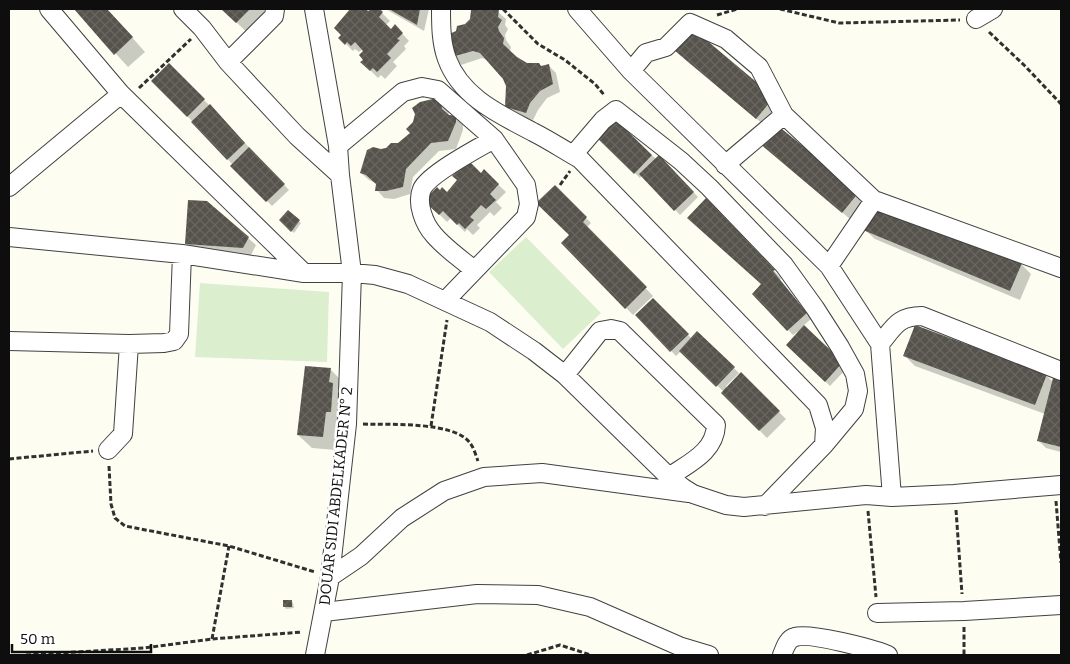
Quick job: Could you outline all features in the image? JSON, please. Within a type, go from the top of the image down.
[{"type":"street","points":[[49,9],[124,97],[304,273]]},
{"type":"street","points":[[182,9],[202,28],[228,62],[297,136],[340,175]]},
{"type":"street","points":[[228,62],[274,16],[275,9]]},
{"type":"street","name":"DOUAR SIDI ABDELKADER N° 2","points":[[314,9],[338,146],[352,273],[347,424],[330,577],[315,655]]},
{"type":"street","points":[[442,9],[442,29],[447,58],[468,92],[500,116],[533,132],[573,155],[587,166],[818,405],[825,428],[824,445]]},
{"type":"street","points":[[577,9],[630,71],[829,266],[880,344],[892,497]]},
{"type":"street","points":[[976,19],[994,9]]},
{"type":"street","points":[[630,71],[646,53],[666,48],[690,23],[726,39],[759,67],[784,115],[874,200],[1061,268]]},
{"type":"street","points":[[338,146],[403,92],[422,86],[438,90],[494,139],[526,185],[529,204],[526,217],[474,270],[446,309]]},
{"type":"street","points":[[9,187],[124,97]]},
{"type":"street","points":[[573,155],[603,120],[616,110],[681,161],[709,187],[784,265],[840,347],[855,374],[858,391],[854,409],[824,445],[764,506]]},
{"type":"street","points":[[725,165],[784,115]]},
{"type":"street","points":[[474,270],[434,235],[424,219],[420,199],[423,187],[437,174],[494,139]]},
{"type":"street","points":[[829,266],[874,200]]},
{"type":"street","points":[[9,237],[182,254],[304,273],[375,274],[408,284],[446,309],[490,322],[534,350],[565,375],[669,478],[693,494]]},
{"type":"street","points":[[9,340],[129,344],[174,341],[180,334],[182,254]]},
{"type":"street","points":[[880,344],[901,319],[910,316],[922,316],[1061,371]]},
{"type":"street","points":[[565,375],[600,332],[611,329],[620,331],[716,425],[715,435],[708,449],[669,478]]},
{"type":"street","points":[[108,450],[123,434],[129,344]]},
{"type":"street","points":[[330,577],[361,556],[402,518],[444,491],[484,477],[542,473],[693,494],[726,505],[744,508],[866,495],[892,497],[954,494],[1058,485]]},
{"type":"street","points":[[324,612],[477,594],[538,595],[590,607],[678,646],[709,655]]},
{"type":"street","points":[[877,613],[964,611],[1061,605]]},
{"type":"street","points":[[782,655],[786,644],[794,637],[806,636],[888,655]]},
{"type":"path","points":[[504,9],[538,44],[565,60],[596,84],[616,110]]},
{"type":"path","points":[[780,9],[839,24],[976,19],[1061,104]]},
{"type":"path","points":[[124,97],[202,28]]},
{"type":"path","points":[[430,426],[446,309]]},
{"type":"path","points":[[347,424],[430,426],[462,436],[471,444],[484,477]]},
{"type":"path","points":[[9,459],[108,450],[111,504],[115,518],[125,526],[229,546],[330,577]]},
{"type":"path","points":[[1058,485],[1061,563]]},
{"type":"path","points":[[954,494],[964,611],[964,655]]},
{"type":"path","points":[[866,495],[877,613]]},
{"type":"path","points":[[212,639],[229,546]]},
{"type":"path","points":[[26,655],[144,648],[212,639],[320,631]]},
{"type":"path","points":[[527,655],[560,645],[591,655]]},
{"type":"green space","points":[[526,237],[601,313],[563,349],[489,272]]},
{"type":"green space","points":[[200,283],[329,292],[327,362],[195,357]]},
{"type":"building","points":[[74,9],[107,9],[133,37],[114,55]]},
{"type":"building","points":[[221,9],[250,9],[236,23]]},
{"type":"building","points":[[350,9],[366,9],[368,11],[380,9],[383,12],[379,17],[391,29],[395,24],[403,33],[397,39],[400,40],[387,54],[391,58],[377,72],[373,68],[370,71],[360,62],[363,60],[359,55],[363,51],[355,42],[351,46],[347,42],[345,45],[338,38],[341,35],[334,28]]},
{"type":"building","points":[[389,9],[420,9],[417,25]]},
{"type":"building","points":[[471,10],[499,10],[498,17],[502,20],[498,27],[504,38],[503,44],[517,57],[527,63],[539,63],[541,66],[549,64],[553,84],[540,91],[530,103],[526,113],[505,107],[506,86],[503,79],[480,53],[473,51],[455,56],[447,35],[456,31],[457,26],[465,24],[470,19]]},
{"type":"building","points":[[692,28],[774,97],[756,119],[674,50]]},
{"type":"building","points":[[169,63],[205,99],[187,117],[151,81]]},
{"type":"building","points":[[437,98],[441,101],[442,109],[449,115],[456,116],[456,122],[448,141],[431,143],[406,169],[403,187],[386,191],[375,191],[376,184],[366,175],[360,173],[367,150],[373,147],[386,148],[391,143],[398,143],[410,133],[406,129],[413,122],[415,114],[412,108],[420,102]]},
{"type":"building","points":[[210,104],[245,143],[227,160],[191,122]]},
{"type":"building","points":[[613,117],[652,155],[634,174],[595,136]]},
{"type":"building","points":[[777,125],[859,192],[842,213],[759,143]]},
{"type":"building","points":[[249,147],[285,184],[266,202],[230,166]]},
{"type":"building","points":[[659,155],[694,192],[674,211],[639,174]]},
{"type":"building","points":[[465,162],[470,162],[481,173],[484,169],[499,184],[490,194],[496,200],[486,209],[481,205],[470,217],[474,220],[465,229],[459,223],[457,225],[443,211],[439,215],[426,203],[425,199],[437,187],[440,190],[442,187],[447,192],[457,180],[452,176]]},
{"type":"building","points":[[555,185],[587,217],[583,222],[647,287],[625,309],[561,243],[569,235],[536,203]]},
{"type":"building","points":[[706,198],[775,270],[773,271],[807,313],[787,331],[752,294],[761,284],[687,218]]},
{"type":"building","points":[[188,200],[207,201],[249,237],[243,248],[185,244]]},
{"type":"building","points":[[875,202],[1022,263],[1010,291],[863,230]]},
{"type":"building","points":[[288,210],[300,220],[291,232],[279,220]]},
{"type":"building","points":[[653,298],[689,334],[670,352],[635,315]]},
{"type":"building","points":[[804,325],[843,362],[825,382],[786,345]]},
{"type":"building","points":[[915,325],[1047,374],[1035,405],[903,356]]},
{"type":"building","points":[[697,331],[735,367],[716,387],[679,351]]},
{"type":"building","points":[[305,366],[331,368],[329,382],[333,383],[331,412],[326,412],[323,437],[297,435]]},
{"type":"building","points":[[741,372],[780,411],[759,431],[721,393]]},
{"type":"building","points":[[1053,378],[1061,380],[1061,447],[1037,441]]},
{"type":"building","points":[[283,600],[292,600],[292,607],[283,607]]}]
